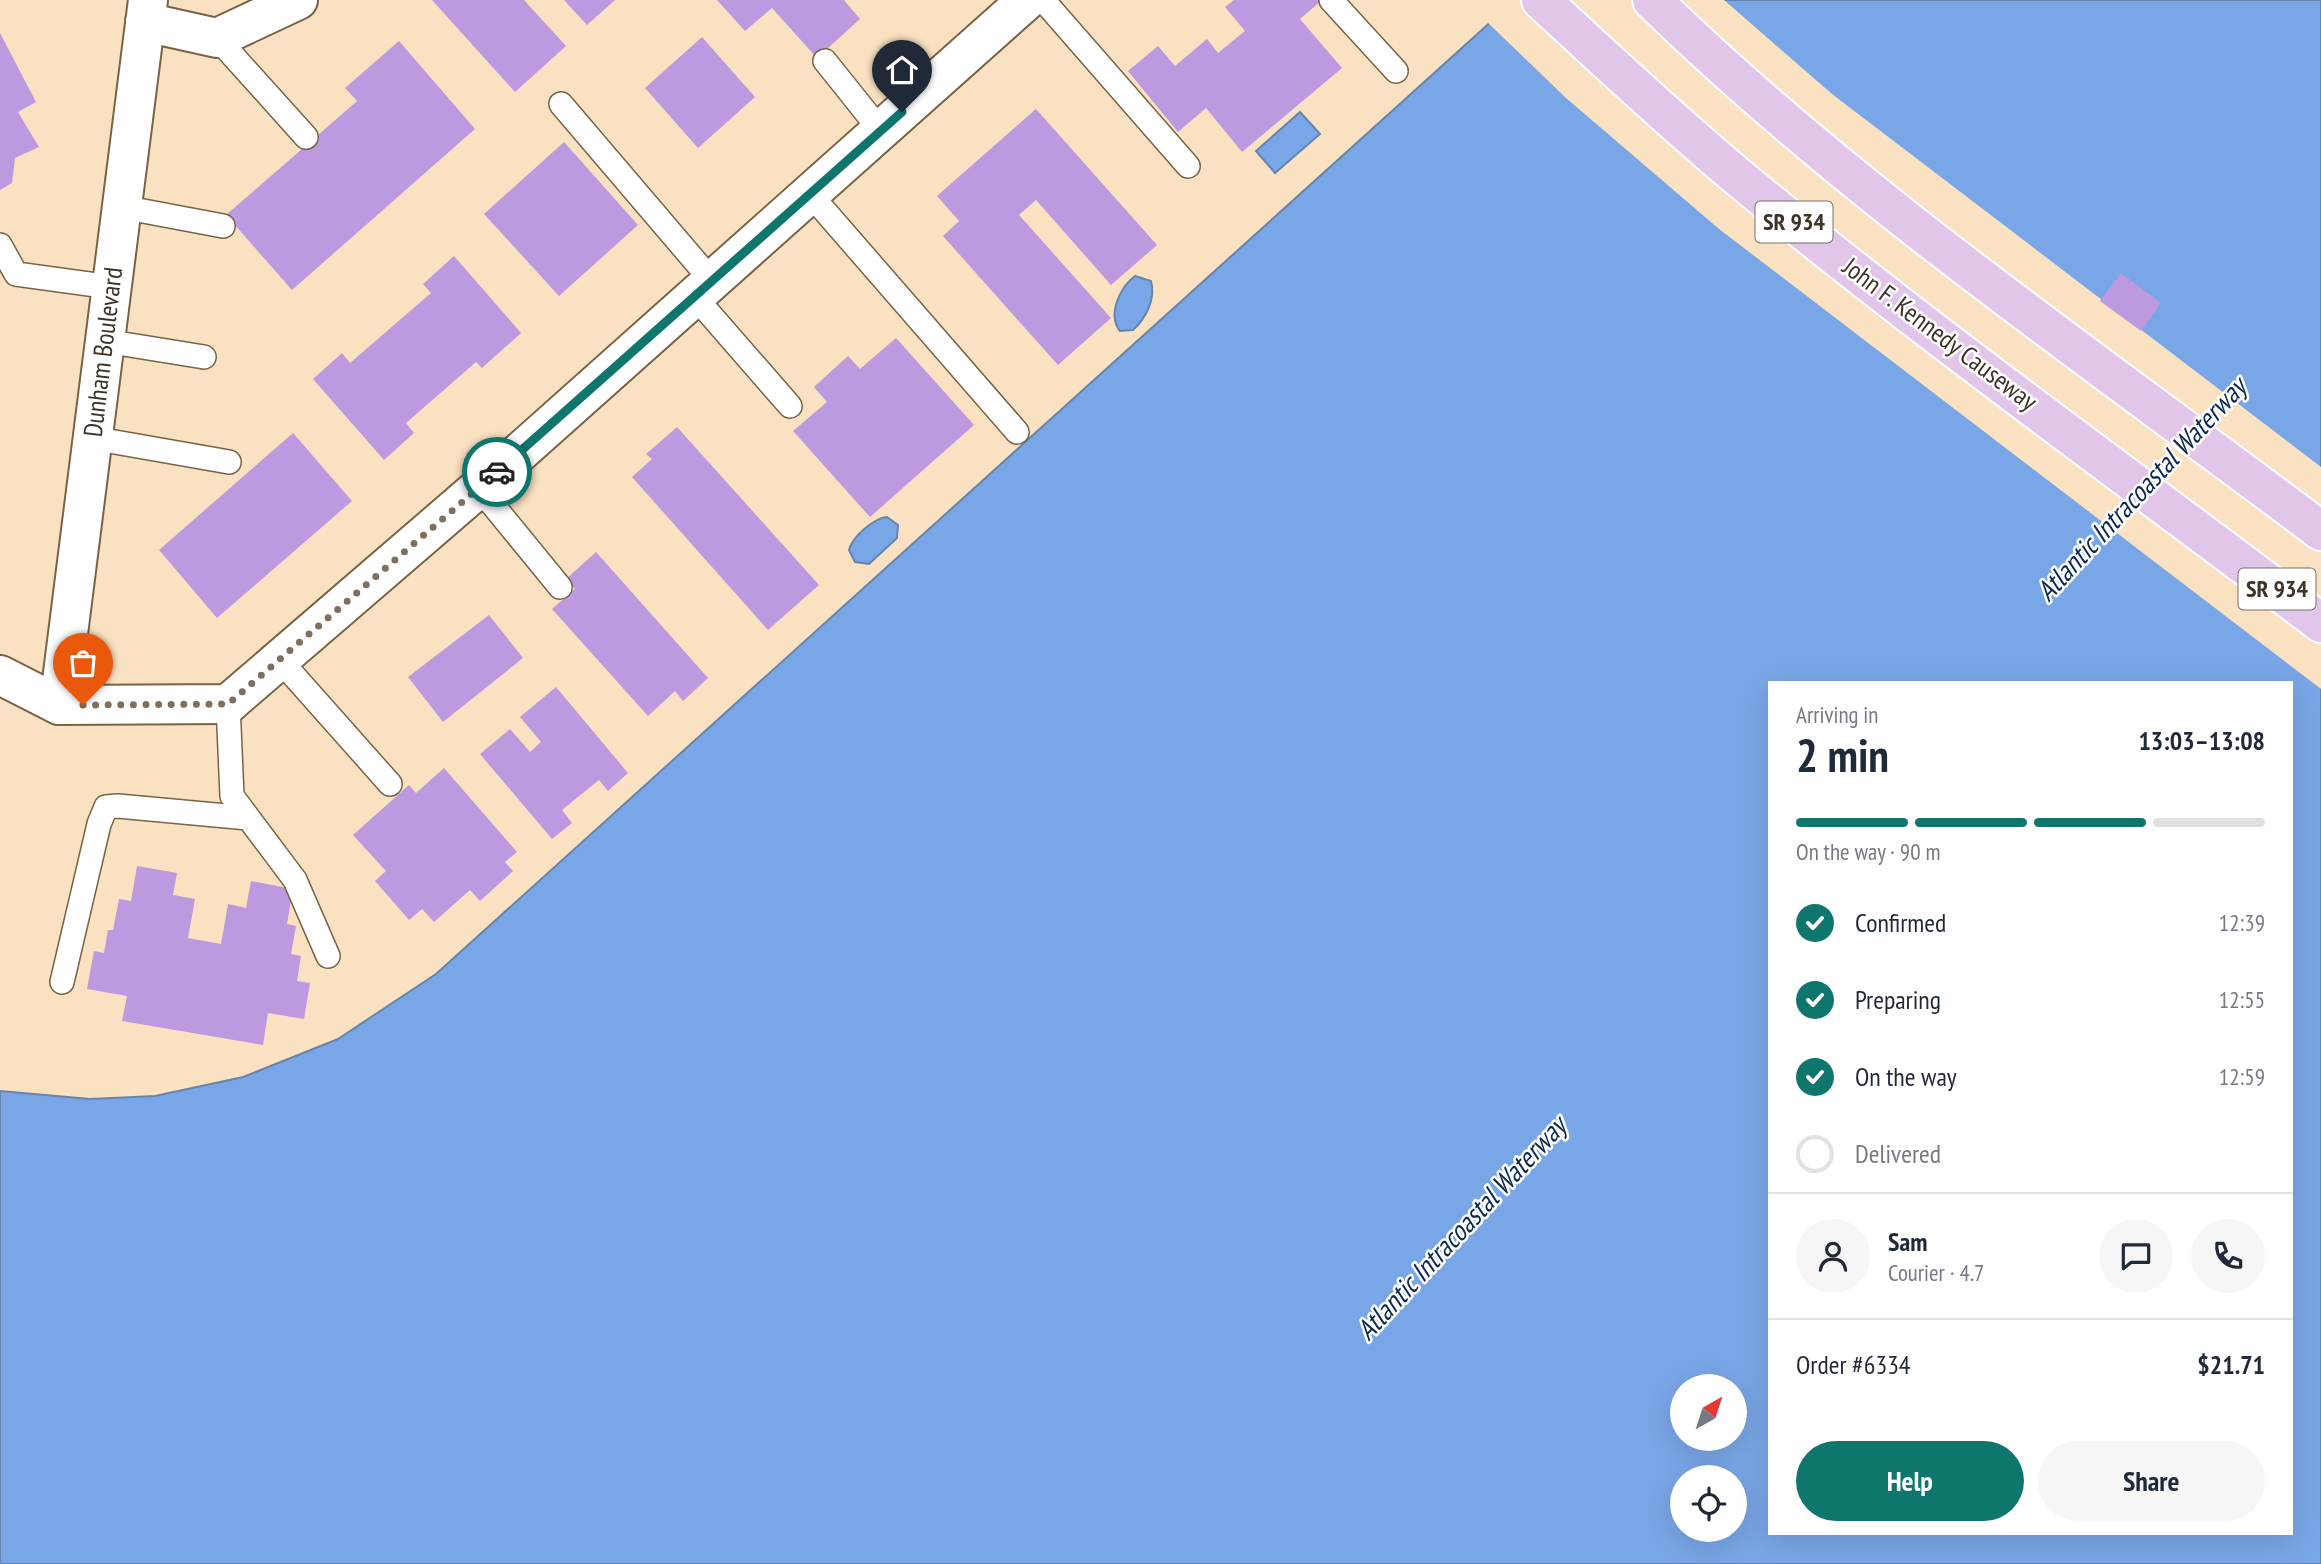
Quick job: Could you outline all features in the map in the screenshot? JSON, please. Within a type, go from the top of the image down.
[{"type":"main road","name":"John F. Kennedy Causeway","points":[[1541,0],[1626,79],[1758,193],[1957,348],[2321,623]]},
{"type":"main road","name":"SR 934","points":[[1652,0],[1783,117],[1895,209],[2321,531]]},
{"type":"street","points":[[141,7],[217,38],[298,0]]},
{"type":"street","points":[[0,675],[59,705],[228,704],[479,488],[1027,0]]},
{"type":"street","name":"Dunham Boulevard","points":[[59,705],[121,207],[141,7]]},
{"type":"lane","points":[[1043,0],[1188,166]]},
{"type":"lane","points":[[1331,0],[1396,71]]},
{"type":"lane","points":[[217,38],[306,137]]},
{"type":"lane","points":[[825,61],[881,131]]},
{"type":"lane","points":[[561,104],[790,406]]},
{"type":"lane","points":[[810,194],[1017,432]]},
{"type":"lane","points":[[121,207],[223,226]]},
{"type":"lane","points":[[0,245],[16,274],[111,287]]},
{"type":"lane","points":[[104,341],[204,357]]},
{"type":"lane","points":[[92,438],[229,462]]},
{"type":"lane","points":[[479,488],[560,587]]},
{"type":"lane","points":[[279,659],[390,785]]},
{"type":"lane","points":[[228,704],[232,796],[295,880],[328,956]]},
{"type":"lane","points":[[62,982],[99,824],[106,807],[248,818]]},
{"type":"water","name":"Atlantic Intracoastal Waterway","points":[[1515,0],[2321,0],[2321,1564],[0,1564],[0,1091],[90,1099],[155,1096],[243,1077],[338,1039],[436,974]]},
{"type":"water","points":[[1300,112],[1320,134],[1275,173],[1256,151]]},
{"type":"water","points":[[1135,276],[1151,281],[1151,301],[1146,314],[1133,330],[1120,331],[1116,324],[1115,309],[1124,287]]},
{"type":"water","points":[[887,517],[898,525],[897,538],[869,564],[855,562],[849,550],[854,540],[870,524]]},
{"type":"pier","points":[[1510,0],[1724,0],[1832,94],[2321,467],[2321,689],[1719,229],[1566,98],[1486,21]]},
{"type":"building","points":[[432,0],[524,0],[566,46],[515,92]]},
{"type":"building","points":[[564,0],[615,0],[587,25]]},
{"type":"building","points":[[717,0],[844,0],[860,19],[817,58],[772,8],[745,31]]},
{"type":"building","points":[[1234,0],[1322,0],[1300,19],[1342,68],[1242,152],[1206,108],[1178,132],[1128,71],[1158,46],[1175,66],[1207,39],[1218,53],[1245,31],[1225,7]]},
{"type":"building","points":[[0,33],[36,102],[18,112],[39,147],[15,158],[12,183],[0,190]]},
{"type":"building","points":[[702,37],[755,97],[698,148],[645,88]]},
{"type":"building","points":[[399,41],[475,129],[292,290],[226,215],[357,101],[345,88]]},
{"type":"building","points":[[1036,109],[1157,245],[1111,285],[1036,200],[1019,215],[1111,318],[1058,365],[943,236],[959,221],[937,196]]},
{"type":"building","points":[[564,142],[638,225],[559,296],[484,214]]},
{"type":"building","points":[[454,256],[521,333],[482,368],[476,362],[406,423],[414,433],[384,460],[313,379],[342,353],[350,363],[431,293],[423,284]]},
{"type":"building","points":[[2121,273],[2161,303],[2141,331],[2100,301]]},
{"type":"building","points":[[896,338],[974,425],[870,517],[793,431],[827,402],[814,387],[848,356],[860,369]]},
{"type":"building","points":[[677,427],[819,585],[768,630],[632,477],[652,459],[646,454]]},
{"type":"building","points":[[293,433],[352,501],[217,618],[159,550]]},
{"type":"building","points":[[596,552],[708,678],[683,701],[675,691],[648,716],[552,609],[575,589],[566,579]]},
{"type":"building","points":[[489,615],[523,658],[443,722],[408,677]]},
{"type":"building","points":[[556,687],[628,773],[608,791],[599,780],[562,810],[572,823],[552,839],[480,754],[510,729],[530,752],[541,742],[520,717]]},
{"type":"building","points":[[444,768],[517,852],[505,862],[513,871],[480,901],[470,890],[434,922],[422,909],[409,920],[375,881],[386,871],[353,835],[409,785],[416,793]]},
{"type":"building","points":[[137,866],[177,873],[173,895],[195,899],[188,938],[221,944],[228,904],[246,908],[251,881],[293,889],[287,924],[296,926],[291,954],[301,956],[297,981],[310,983],[304,1019],[268,1013],[263,1045],[122,1021],[127,996],[87,989],[94,951],[104,953],[108,930],[113,930],[119,899],[131,901]]},
{"type":"way so far","points":[[83,705],[228,704],[497,472]]},
{"type":"route","points":[[497,472],[902,112]]}]
